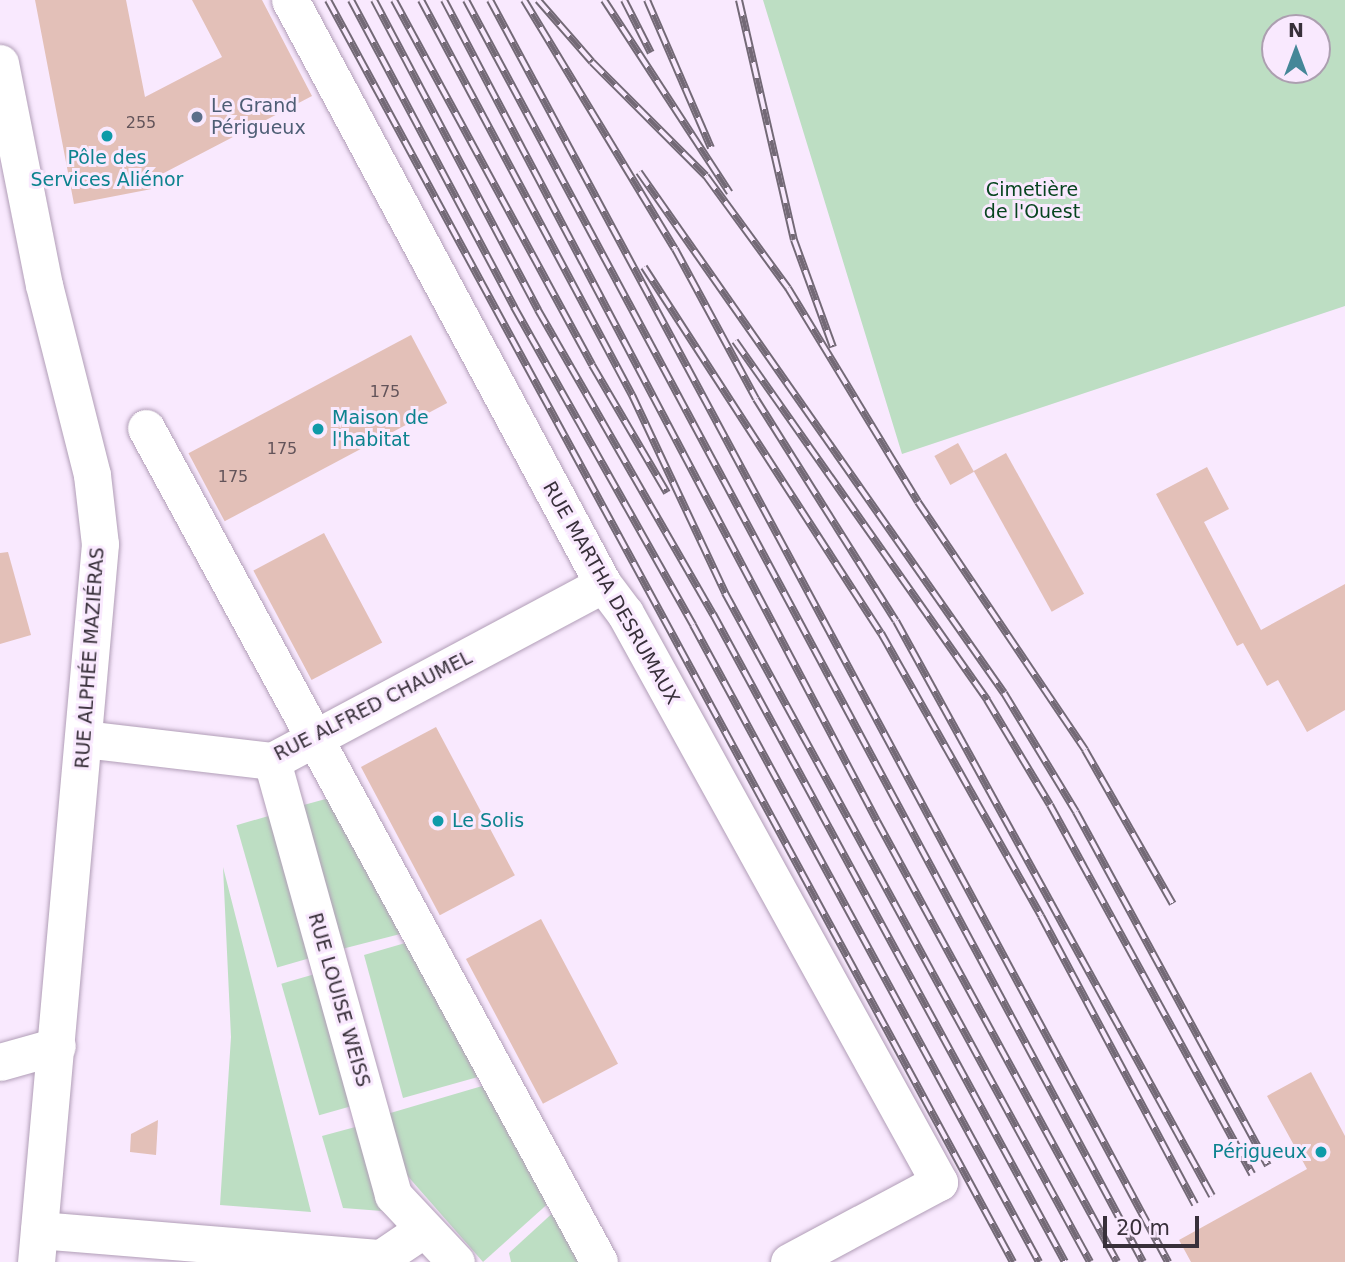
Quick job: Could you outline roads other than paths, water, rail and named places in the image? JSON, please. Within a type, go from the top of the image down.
[{"type":"street","name":"RUE MARTHA DESRUMAUX","points":[[290,0],[603,584],[625,612],[939,1182],[789,1262]]},
{"type":"street","name":"RUE ALPHÉE MAZIÉRAS","points":[[0,63],[44,285],[92,475],[100,544],[38,1246]]},
{"type":"street","points":[[146,428],[599,1262]]},
{"type":"street","name":"RUE ALFRED CHAUMEL","points":[[84,739],[272,761],[317,740],[603,584]]},
{"type":"street","name":"RUE LOUISE WEISS","points":[[272,761],[393,1195],[456,1262]]},
{"type":"street","points":[[0,1062],[57,1046]]},
{"type":"street","points":[[38,1246],[381,1258],[424,1229]]},
{"type":"railway","points":[[328,0],[1013,1262]]},
{"type":"railway","points":[[351,0],[514,307],[693,625],[1039,1262]]},
{"type":"railway","points":[[374,0],[538,310],[713,614],[1065,1262]]},
{"type":"railway","points":[[394,0],[592,365],[667,493]]},
{"type":"railway","points":[[421,0],[632,395],[725,593],[1090,1262]]},
{"type":"railway","points":[[444,0],[877,821],[1117,1262]]},
{"type":"railway","points":[[466,0],[1143,1262]]},
{"type":"railway","points":[[490,0],[1168,1262]]},
{"type":"railway","points":[[524,0],[675,249],[756,399],[896,621],[1212,1196]]},
{"type":"railway","points":[[538,0],[592,62],[706,176],[788,288],[918,502],[1085,750],[1173,904]]},
{"type":"railway","points":[[604,0],[730,193]]},
{"type":"railway","points":[[624,0],[651,53]]},
{"type":"railway","points":[[647,0],[711,148]]},
{"type":"railway","points":[[739,0],[794,240],[833,347]]},
{"type":"railway","points":[[639,172],[1004,693],[1076,812],[1268,1165]]},
{"type":"railway","points":[[644,267],[881,633],[1041,916],[1195,1205]]},
{"type":"railway","points":[[735,341],[987,700],[1050,805],[1252,1174]]},
{"type":"place","name":"Le Grand Périgueux","points":[[197,117]]},
{"type":"place","name":"Pôle des Services Aliénor","points":[[107,136]]},
{"type":"place","name":"Maison de l'habitat","points":[[318,429]]},
{"type":"place","name":"Le Solis","points":[[438,821]]},
{"type":"place","name":"Périgueux","points":[[1321,1152]]},
{"type":"park label","name":"Cimetière de l'Ouest","points":[[1032,201]]}]
